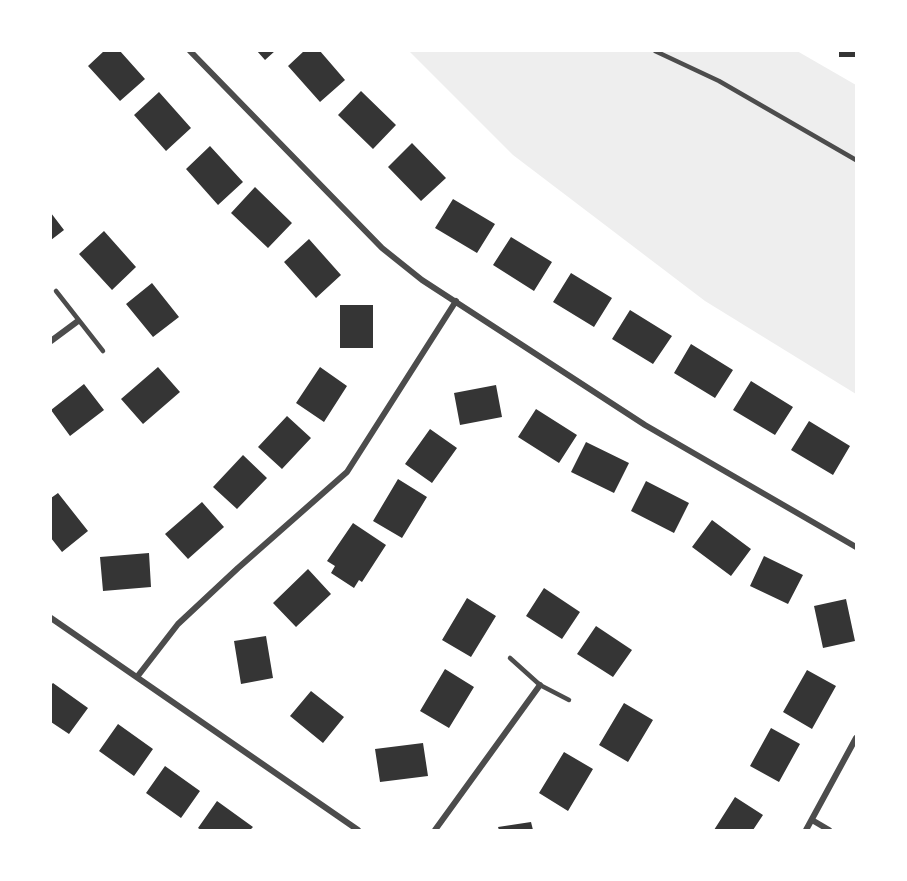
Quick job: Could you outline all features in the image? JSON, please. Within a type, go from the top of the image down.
[{"type":"street","points":[[190,51],[381,248],[422,280],[645,425],[856,546]]},
{"type":"street","points":[[137,677],[178,624],[347,472],[456,301]]},
{"type":"street","points":[[51,341],[78,321]]},
{"type":"street","points":[[51,618],[358,830]]},
{"type":"street","points":[[435,830],[540,685]]},
{"type":"street","points":[[806,830],[856,738]]},
{"type":"street","points":[[812,820],[829,830]]},
{"type":"lane","points":[[655,51],[719,81],[856,160]]},
{"type":"lane","points":[[56,291],[103,351]]},
{"type":"lane","points":[[510,658],[540,685],[569,700]]},
{"type":"shaded area","points":[[409,51],[797,51],[856,85],[856,394],[705,301],[513,155]]},
{"type":"building","points":[[104,51],[120,51],[145,79],[120,101],[88,66]]},
{"type":"building","points":[[257,51],[275,51],[265,60]]},
{"type":"building","points":[[304,51],[320,51],[345,80],[320,102],[288,66]]},
{"type":"building","points":[[839,51],[856,51],[856,57],[839,57]]},
{"type":"building","points":[[361,91],[396,125],[373,149],[338,115]]},
{"type":"building","points":[[159,92],[191,128],[166,151],[134,115]]},
{"type":"building","points":[[412,143],[446,178],[421,201],[388,167]]},
{"type":"building","points":[[210,146],[243,182],[218,205],[186,169]]},
{"type":"building","points":[[255,187],[292,223],[268,248],[231,213]]},
{"type":"building","points":[[453,199],[495,224],[477,253],[435,228]]},
{"type":"building","points":[[51,213],[64,230],[51,240]]},
{"type":"building","points":[[104,231],[136,267],[112,290],[79,254]]},
{"type":"building","points":[[511,237],[552,262],[534,291],[493,265]]},
{"type":"building","points":[[309,239],[341,275],[316,298],[284,262]]},
{"type":"building","points":[[571,273],[612,298],[594,327],[553,302]]},
{"type":"building","points":[[152,283],[179,317],[153,337],[126,304]]},
{"type":"building","points":[[340,305],[373,305],[373,348],[340,348]]},
{"type":"building","points":[[630,310],[672,336],[653,364],[612,339]]},
{"type":"building","points":[[691,344],[733,370],[715,398],[674,373]]},
{"type":"building","points":[[158,367],[180,392],[143,424],[121,399]]},
{"type":"building","points":[[320,367],[347,386],[324,422],[296,403]]},
{"type":"building","points":[[751,381],[793,407],[775,435],[733,410]]},
{"type":"building","points":[[84,384],[104,410],[70,436],[51,410]]},
{"type":"building","points":[[496,385],[502,417],[460,425],[454,393]]},
{"type":"building","points":[[536,409],[577,435],[559,463],[518,437]]},
{"type":"building","points":[[287,416],[311,438],[282,469],[258,447]]},
{"type":"building","points":[[809,421],[850,446],[833,475],[791,450]]},
{"type":"building","points":[[430,429],[457,448],[432,483],[405,464]]},
{"type":"building","points":[[586,442],[629,463],[614,493],[571,472]]},
{"type":"building","points":[[243,455],[267,478],[237,509],[213,487]]},
{"type":"building","points":[[398,479],[427,497],[402,538],[373,521]]},
{"type":"building","points":[[646,481],[689,503],[674,533],[631,511]]},
{"type":"building","points":[[58,493],[88,531],[62,552],[51,538],[51,498]]},
{"type":"building","points":[[202,502],[224,527],[188,559],[165,534]]},
{"type":"building","points":[[712,520],[751,549],[731,576],[692,547]]},
{"type":"building","points":[[353,523],[386,545],[362,582],[359,580],[354,588],[331,573],[335,566],[327,561]]},
{"type":"building","points":[[149,553],[151,587],[103,591],[100,557]]},
{"type":"building","points":[[764,556],[803,575],[788,604],[750,586]]},
{"type":"building","points":[[308,569],[331,594],[296,627],[273,603]]},
{"type":"building","points":[[544,588],[580,612],[562,639],[526,616]]},
{"type":"building","points":[[467,598],[496,616],[471,657],[442,640]]},
{"type":"building","points":[[846,599],[855,641],[823,648],[814,606]]},
{"type":"building","points":[[596,626],[632,650],[613,677],[577,654]]},
{"type":"building","points":[[266,636],[273,678],[241,684],[234,641]]},
{"type":"building","points":[[445,669],[474,687],[449,728],[420,711]]},
{"type":"building","points":[[807,670],[836,686],[812,729],[783,712]]},
{"type":"building","points":[[53,683],[88,708],[69,734],[51,722],[51,685]]},
{"type":"building","points":[[311,691],[344,717],[323,743],[290,716]]},
{"type":"building","points":[[624,703],[653,720],[628,762],[599,745]]},
{"type":"building","points":[[118,724],[153,749],[134,776],[99,751]]},
{"type":"building","points":[[771,728],[800,744],[779,782],[750,766]]},
{"type":"building","points":[[423,743],[428,776],[380,782],[375,749]]},
{"type":"building","points":[[564,752],[593,769],[568,811],[539,793]]},
{"type":"building","points":[[165,766],[200,791],[181,818],[146,793]]},
{"type":"building","points":[[735,797],[763,815],[753,830],[714,830]]},
{"type":"building","points":[[217,801],[253,827],[250,830],[201,830],[198,828]]},
{"type":"building","points":[[531,822],[533,830],[499,830],[498,827]]}]
